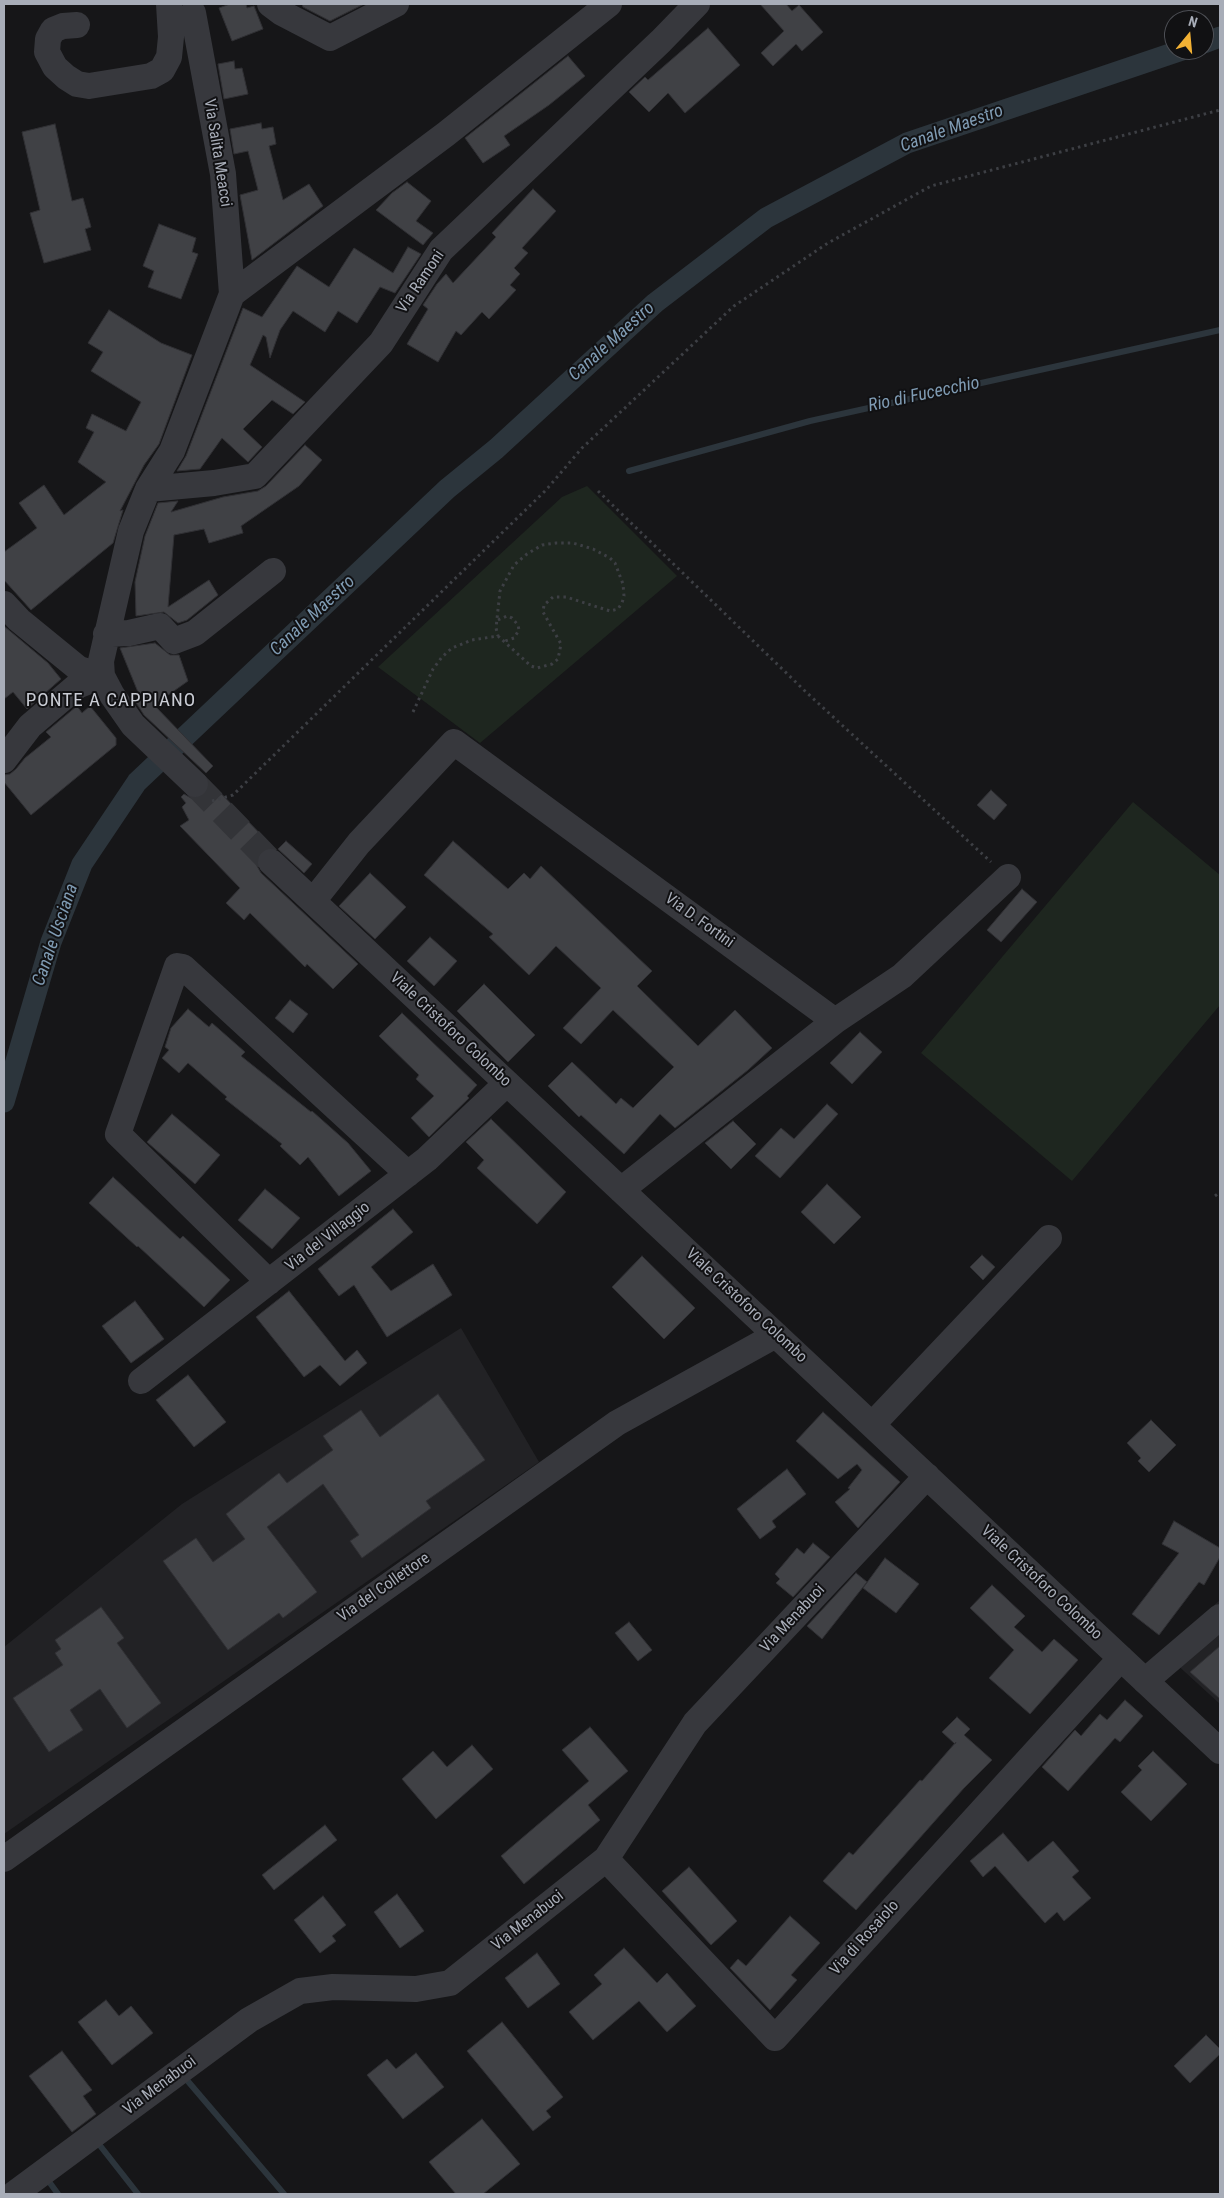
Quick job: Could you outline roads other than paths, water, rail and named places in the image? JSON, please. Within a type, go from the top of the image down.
[{"type":"street","points":[[270,4],[282,13],[330,38],[396,4]]},
{"type":"street","points":[[203,792],[133,725],[112,695],[102,676],[101,661],[132,531],[148,489],[172,451],[232,294],[446,134],[609,4]]},
{"type":"street","name":"Via Ramoni","points":[[148,489],[214,483],[255,476],[381,343],[442,250],[698,4]]},
{"type":"street","points":[[77,25],[63,26],[53,30],[48,40],[47,52],[55,67],[66,77],[77,84],[90,86],[151,76],[162,70],[169,57],[171,37],[181,8]]},
{"type":"street","name":"Via Salita Meacci","points":[[181,8],[223,174],[232,294]]},
{"type":"street","points":[[106,634],[129,633],[160,626],[174,641],[195,633],[273,571]]},
{"type":"street","points":[[11,612],[79,669],[102,676]]},
{"type":"street","points":[[4,760],[14,744],[30,726],[77,686],[102,676]]},
{"type":"street","name":"Via D. Fortini","points":[[312,901],[359,843],[454,742],[835,1021]]},
{"type":"street","name":"Viale Cristoforo Colombo","points":[[271,862],[1220,1751]]},
{"type":"street","points":[[621,1190],[835,1021],[902,976],[1008,877]]},
{"type":"street","points":[[269,1282],[118,1134],[177,966],[182,967],[408,1174]]},
{"type":"street","name":"Via del Villaggio","points":[[141,1381],[427,1159],[506,1083]]},
{"type":"street","points":[[872,1425],[1050,1238]]},
{"type":"street","name":"Via del Collettore","points":[[4,1859],[617,1423],[776,1335]]},
{"type":"street","name":"Via Menabuoi","points":[[14,2194],[249,2020],[300,1991],[333,1987],[416,1989],[450,1983],[606,1859],[695,1723],[927,1476]]},
{"type":"street","points":[[1145,1681],[1220,1617]]},
{"type":"street","name":"Via di Rosaiolo","points":[[606,1859],[775,2038],[1121,1658]]},
{"type":"waterway","name":"Canale Maestro","points":[[1214,39],[1220,37]]},
{"type":"waterway","name":"Canale Maestro","points":[[4,1102],[51,942],[82,864],[137,782],[447,489],[496,449],[655,303],[766,218],[907,143],[1164,56]]},
{"type":"waterway","name":"Rio di Fucecchio","points":[[629,471],[810,421],[1220,330]]},
{"type":"waterway","points":[[186,2079],[284,2194]]},
{"type":"waterway","points":[[98,2143],[138,2194]]},
{"type":"waterway","points":[[50,2183],[58,2194]]},
{"type":"tunnel","points":[[195,784],[271,862]]},
{"type":"district","name":"PONTE A CAPPIANO","points":[[111,701]]},
{"type":"water label","name":"Canale Usciana","points":[[56,935]]}]
